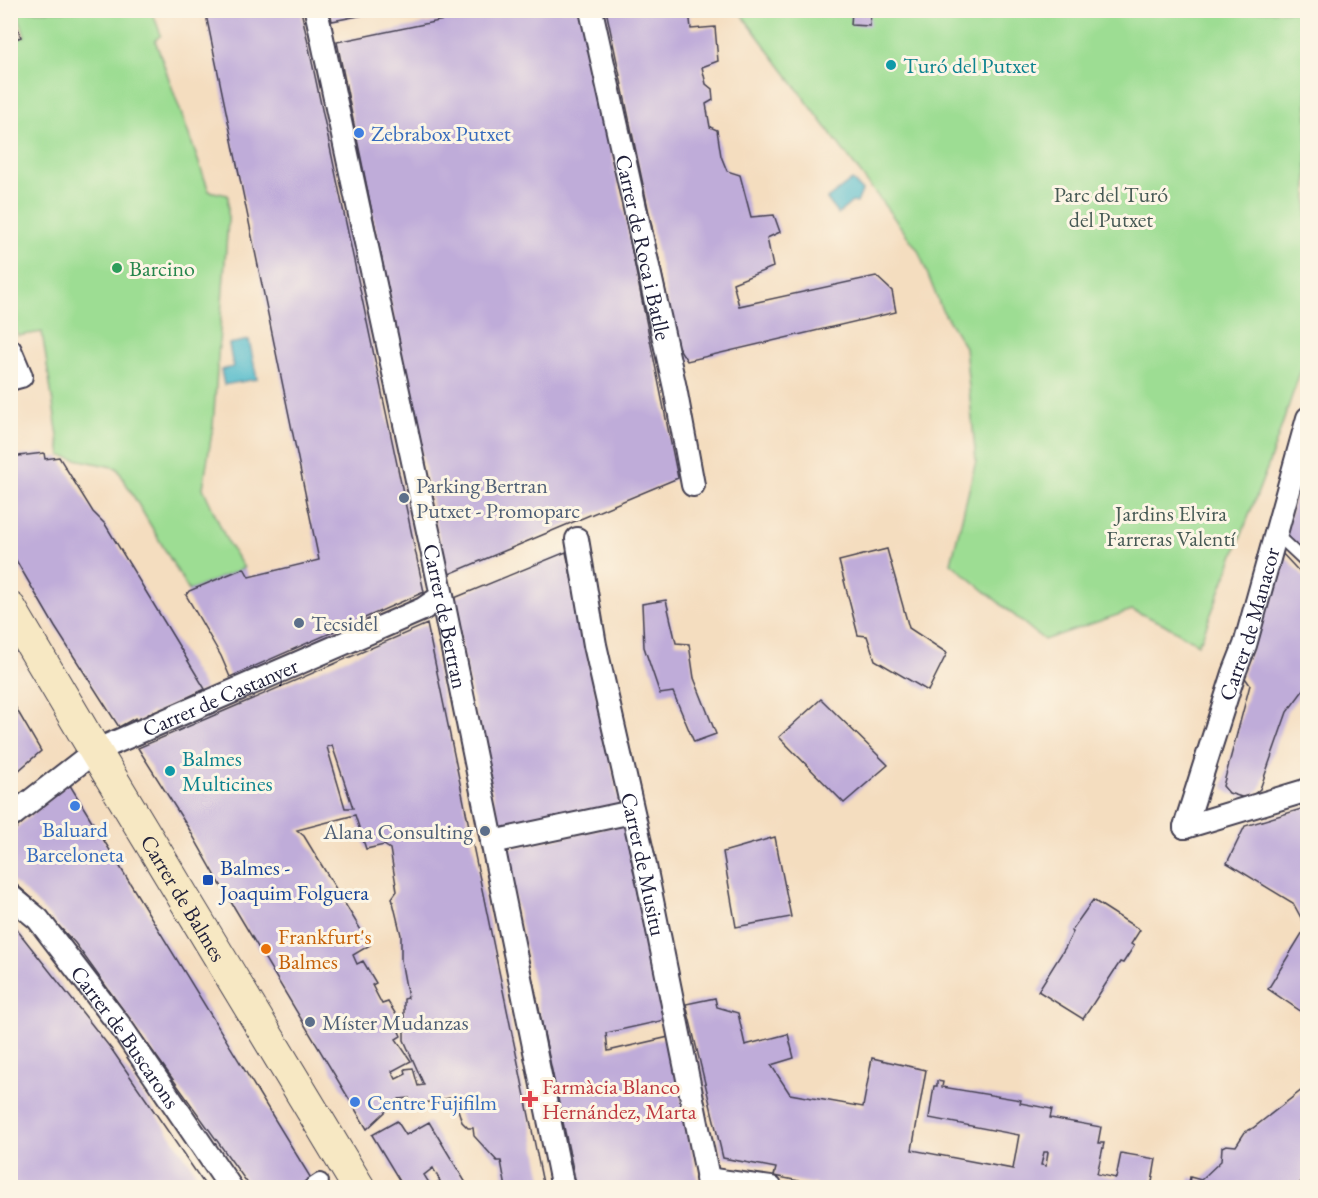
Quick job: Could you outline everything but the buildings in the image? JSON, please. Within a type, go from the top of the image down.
[{"type":"main road","name":"Carrer de Balmes","points":[[10,608],[359,1188]]},
{"type":"street","name":"Carrer de Bertran","points":[[316,10],[442,596],[563,1188]]},
{"type":"street","name":"Carrer de Roca i Batlle","points":[[591,10],[675,388],[693,485]]},
{"type":"street","points":[[10,350],[16,378]]},
{"type":"street","name":"Carrer de Manacor","points":[[1308,418],[1245,645],[1185,827],[1308,790]]},
{"type":"street","name":"Carrer de Musitu","points":[[577,539],[595,645],[674,1006],[708,1184]]},
{"type":"street","name":"Carrer de Castanyer","points":[[10,817],[95,751],[423,609],[442,596]]},
{"type":"street","points":[[492,842],[632,812]]},
{"type":"street","name":"Carrer de Buscarons","points":[[10,896],[38,919],[121,1027],[231,1188]]},
{"type":"street","points":[[708,1184],[771,1188]]},
{"type":"lane","points":[[1276,534],[1308,564]]},
{"type":"green space","name":"Barcino","points":[[17,11],[152,11],[161,35],[155,40],[209,191],[228,195],[213,426],[203,488],[228,543],[244,568],[189,591],[117,468],[61,456],[42,332],[18,336],[11,317],[11,42],[25,36]]},
{"type":"green space","name":"Parc del Turó del Putxet","points":[[739,11],[1307,11],[1307,352],[1268,466],[1198,644],[1162,623],[1132,610],[1044,640],[951,563],[976,461],[965,347],[941,308],[918,250]]},
{"type":"water","points":[[852,180],[862,191],[857,203],[852,202],[838,214],[827,199]]},
{"type":"water","points":[[249,340],[257,379],[224,385],[221,370],[233,367],[229,344]]},
{"type":"place","name":"Turó del Putxet","points":[[891,65]]},
{"type":"place","name":"Zebrabox Putxet","points":[[359,133]]},
{"type":"place","name":"Barcino","points":[[117,268]]},
{"type":"place","name":"Parking Bertran Putxet - Promoparc","points":[[404,498]]},
{"type":"place","name":"Tecsidel","points":[[299,623]]},
{"type":"place","name":"Balmes Multicines","points":[[170,771]]},
{"type":"place","name":"Baluard Barceloneta","points":[[75,806]]},
{"type":"place","name":"Alana Consulting","points":[[485,831]]},
{"type":"place","name":"Balmes - Joaquim Folguera","points":[[208,880]]},
{"type":"place","name":"Frankfurt's Balmes","points":[[266,949]]},
{"type":"place","name":"Míster Mudanzas","points":[[310,1022]]},
{"type":"place","name":"Farmàcia Blanco Hernández, Marta","points":[[530,1099]]},
{"type":"place","name":"Centre Fujifilm","points":[[355,1102]]},
{"type":"park label","name":"Jardins Elvira Farreras Valentí","points":[[1171,526]]}]
